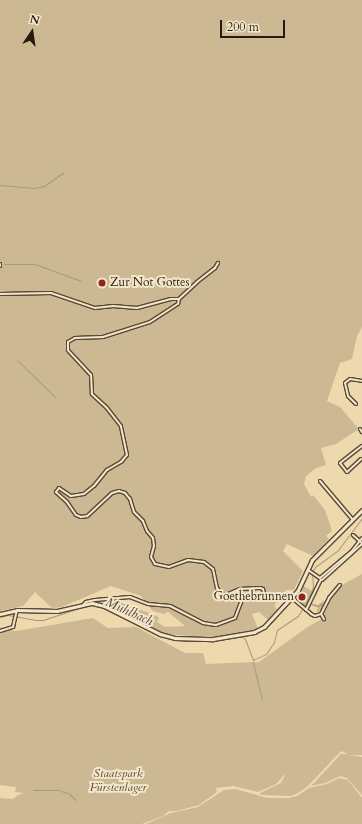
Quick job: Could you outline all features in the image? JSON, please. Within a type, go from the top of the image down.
[{"type":"main road","points":[[0,614],[57,611],[84,604],[101,605],[155,632],[170,637],[205,639],[225,637],[259,630],[299,587],[312,560],[362,510]]},
{"type":"street","points":[[84,604],[94,600],[132,598],[148,604],[170,606],[203,623],[216,625],[235,618],[242,600],[260,596],[264,592],[263,589],[260,588],[222,594],[217,588],[212,567],[202,561],[188,560],[169,567],[155,564],[151,556],[154,546],[153,538],[148,533],[144,521],[134,512],[128,496],[123,492],[117,492],[111,495],[83,517],[76,515],[66,500],[57,494],[56,490],[59,488],[71,496],[84,494],[94,486],[107,470],[124,460],[127,453],[122,438],[121,428],[107,408],[92,394],[91,375],[68,350],[68,342],[74,338],[103,337],[145,324],[178,304],[179,300],[197,282],[215,268],[218,263]]},
{"type":"street","points":[[0,294],[51,293],[79,304],[95,308],[113,306],[137,308],[158,302],[175,299],[179,300]]},
{"type":"street","points":[[356,404],[348,396],[345,383],[350,379],[362,381]]},
{"type":"street","points":[[361,459],[347,472],[340,463],[362,446]]},
{"type":"street","points":[[320,481],[353,520]]},
{"type":"street","points":[[353,535],[361,543]]},
{"type":"street","points":[[304,608],[321,579],[361,543],[362,538]]},
{"type":"street","points":[[307,569],[321,579]]},
{"type":"street","points":[[291,597],[315,616],[321,614],[329,598],[340,586]]},
{"type":"street","points":[[0,631],[11,629],[17,612]]},
{"type":"street","points":[[321,614],[324,619]]},
{"type":"green space","points":[[0,0],[362,0],[362,327],[357,336],[352,359],[340,363],[327,401],[340,407],[359,429],[336,444],[321,448],[326,465],[316,468],[306,476],[304,484],[311,497],[313,495],[325,510],[332,531],[326,536],[329,539],[313,556],[287,544],[283,551],[303,571],[294,590],[286,590],[274,606],[277,609],[268,620],[259,612],[252,614],[258,629],[225,637],[200,637],[168,634],[155,630],[98,602],[121,606],[127,605],[155,615],[159,618],[157,622],[165,627],[185,626],[168,612],[164,614],[153,611],[141,596],[111,586],[62,607],[52,608],[35,592],[23,606],[0,611]],"holes":[[[262,587],[265,589],[265,593],[257,597],[255,589]]]},
{"type":"green space","name":"Staatspark Fürstenlager","points":[[362,574],[362,755],[349,755],[362,757],[362,795],[347,778],[340,776],[325,783],[311,786],[341,754],[348,754],[341,751],[307,787],[291,796],[261,795],[260,793],[281,783],[286,773],[276,784],[258,792],[233,786],[216,788],[217,792],[199,805],[177,811],[169,811],[163,816],[142,824],[0,824],[0,798],[13,799],[24,793],[15,792],[16,787],[0,785],[0,628],[16,631],[93,618],[108,628],[136,627],[185,653],[203,653],[206,664],[259,662],[309,626],[322,619],[331,599],[340,586]]},
{"type":"green space","points":[[302,585],[312,591],[304,607],[293,598]]},
{"type":"green space","points":[[323,601],[326,602],[321,611],[316,612],[318,608],[310,602],[318,605]]},
{"type":"green space","points":[[339,778],[348,780],[362,798],[362,824],[146,824],[171,813],[198,807],[224,790],[236,789],[267,798],[289,798],[297,796],[309,788],[327,784]]},
{"type":"waterway","points":[[0,185],[35,188],[44,186],[64,172]]},
{"type":"waterway","points":[[4,264],[35,264],[81,281]]},
{"type":"waterway","points":[[17,360],[55,397]]},
{"type":"waterway","name":"Mühlbach","points":[[183,641],[211,641],[242,636],[245,639],[253,660],[266,654],[274,642],[277,630],[298,616],[307,601],[313,587],[312,572],[315,567],[338,550],[362,518]]},
{"type":"waterway","points":[[310,604],[318,606],[321,604],[322,607]]},
{"type":"waterway","name":"Mühlbach","points":[[0,617],[8,615],[43,620],[92,605],[103,608],[169,639],[180,640]]},
{"type":"waterway","name":"Mühlbach","points":[[253,662],[258,683]]},
{"type":"waterway","name":"Mühlbach","points":[[258,684],[262,699]]},
{"type":"waterway","points":[[33,790],[59,790]]},
{"type":"waterway","points":[[61,791],[68,793]]},
{"type":"waterway","points":[[69,794],[76,800]]},
{"type":"place","name":"Zur Not Gottes","points":[[102,283]]},
{"type":"place","name":"Goethebrunnen","points":[[302,597]]}]
